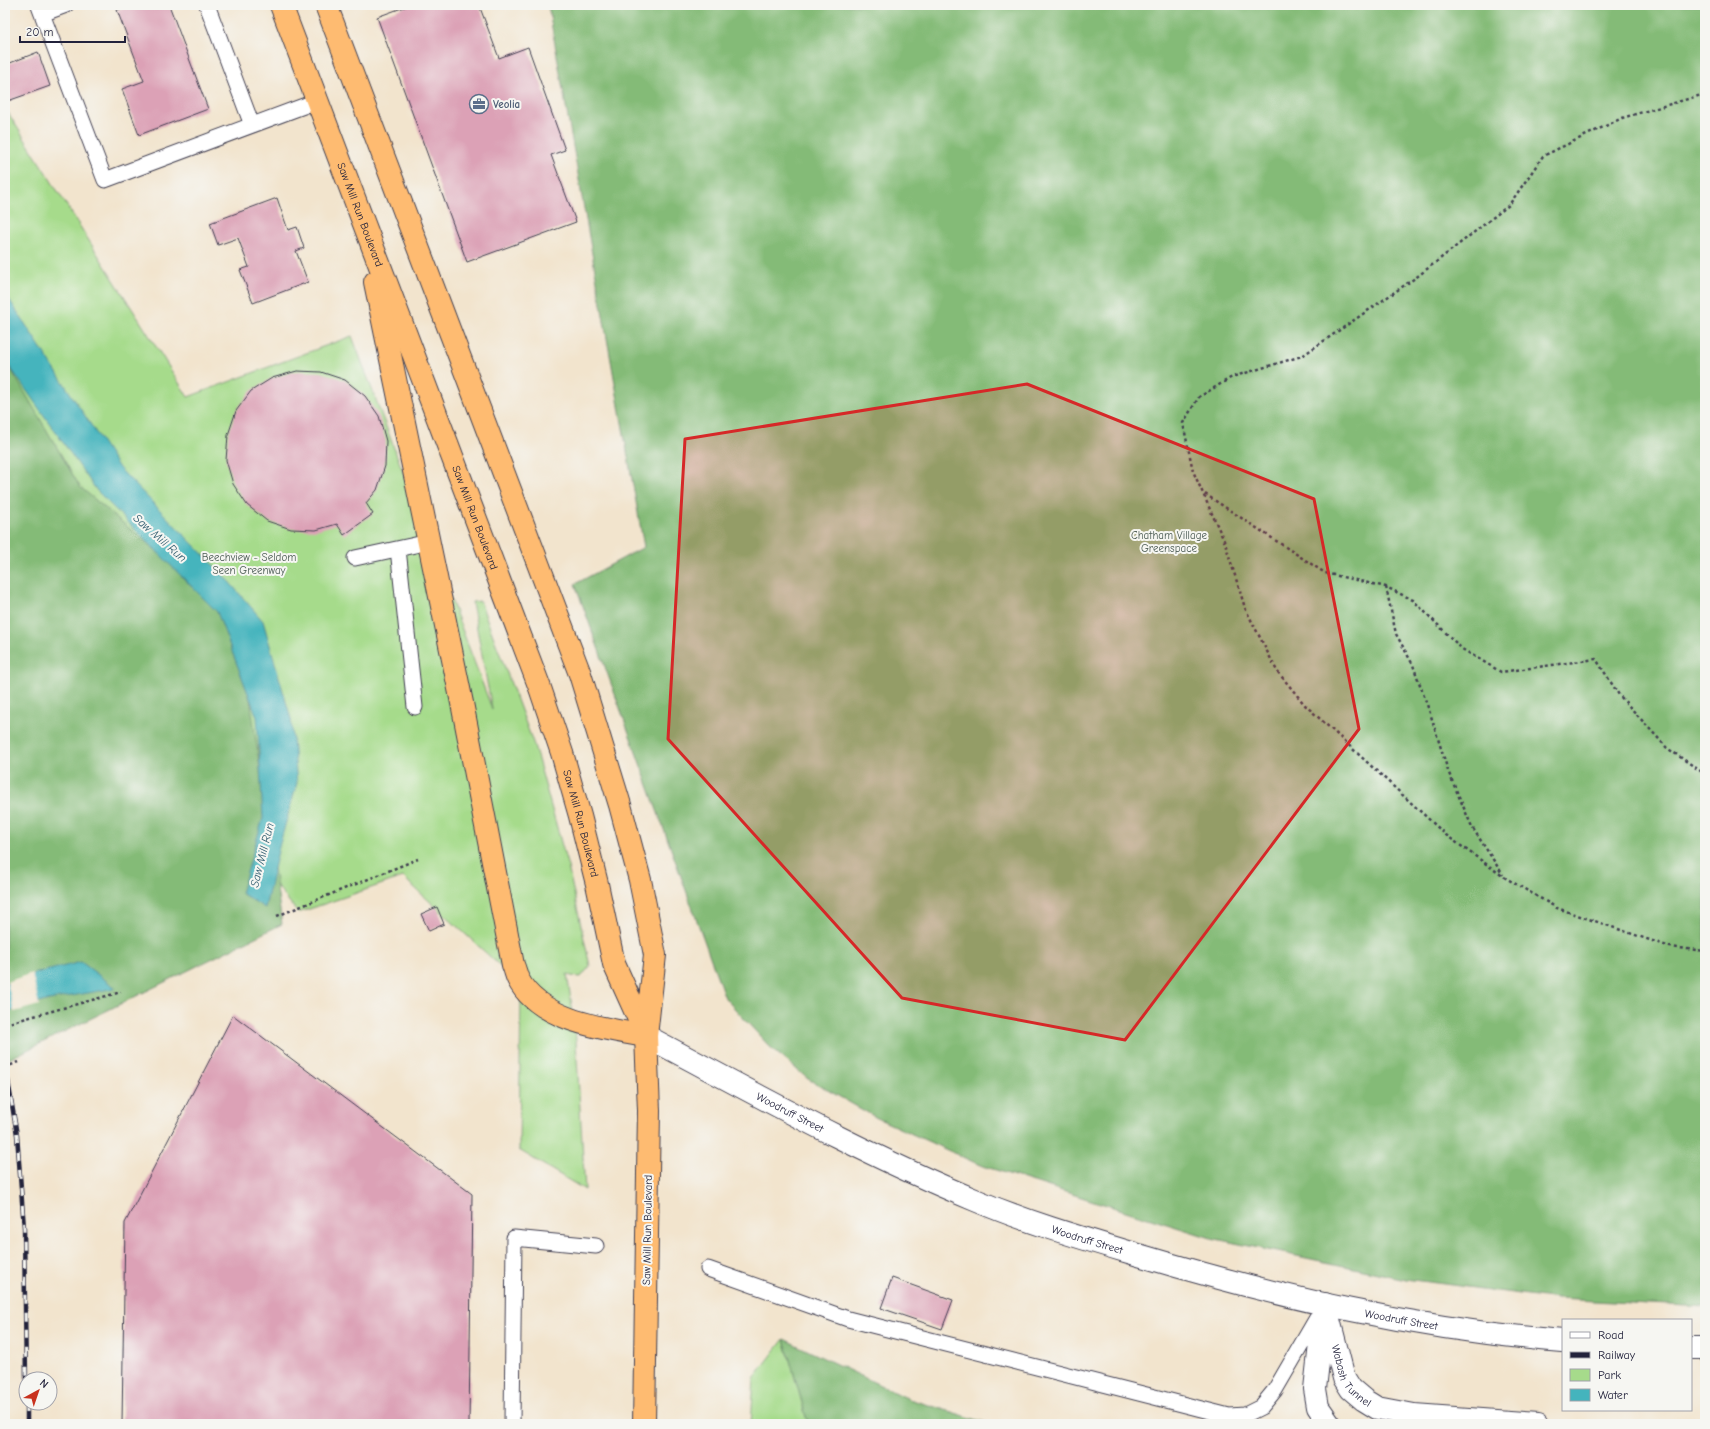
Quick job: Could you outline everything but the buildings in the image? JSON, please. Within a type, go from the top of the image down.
[{"type":"highway","name":"Saw Mill Run Boulevard","points":[[281,5],[540,688],[562,753],[580,816],[597,884],[614,964],[646,1036]]},
{"type":"highway","name":"Saw Mill Run Boulevard","points":[[326,5],[580,674],[602,741],[640,880],[655,956],[646,1036],[649,1110],[644,1424]]},
{"type":"highway","points":[[361,216],[462,703],[513,965],[519,980],[539,1003],[577,1023],[646,1036]]},
{"type":"street","name":"Woodruff Street","points":[[646,1036],[859,1148],[976,1201],[1045,1226],[1160,1262],[1325,1304],[1404,1321],[1464,1331],[1562,1341]]},
{"type":"street","name":"Wabash Tunnel","points":[[1325,1304],[1315,1389],[1318,1407],[1330,1424]]},
{"type":"street","name":"Wabash Tunnel","points":[[1325,1304],[1344,1378],[1352,1389],[1364,1400],[1377,1408],[1414,1415],[1537,1424]]},
{"type":"street","points":[[1692,1348],[1705,1348]]},
{"type":"lane","points":[[66,5],[41,10],[105,180],[317,101]]},
{"type":"lane","points":[[207,5],[252,125]]},
{"type":"lane","points":[[355,558],[429,542]]},
{"type":"lane","points":[[398,549],[415,707]]},
{"type":"lane","points":[[512,1424],[514,1238],[596,1246]]},
{"type":"lane","points":[[708,1269],[848,1319],[1229,1416],[1245,1415],[1260,1407],[1275,1390],[1325,1304]]},
{"type":"path","points":[[1705,94],[1622,118],[1543,156],[1509,206],[1412,281],[1302,356],[1232,377],[1199,397],[1183,424],[1193,470],[1225,543],[1245,608],[1277,671],[1305,705],[1446,835],[1504,877],[1557,908],[1670,947],[1705,950]]},
{"type":"path","points":[[1204,494],[1325,573],[1386,587],[1413,600],[1462,649],[1501,672],[1596,659],[1618,695],[1667,748],[1705,774]]},
{"type":"path","points":[[1386,587],[1396,634],[1413,664],[1448,771],[1472,827],[1504,877]]},
{"type":"path","points":[[277,916],[418,859]]},
{"type":"path","points":[[5,1024],[121,992]]},
{"type":"path","points":[[5,1068],[18,1062]]},
{"type":"highlighted area","points":[[1027,384],[1314,499],[1359,729],[1125,1040],[902,998],[668,739],[685,439]]},
{"type":"green space","name":"Chatham Village Greenspace","points":[[548,5],[1705,5],[1705,637],[1701,646],[1705,653],[1705,1307],[1558,1299],[1406,1279],[1211,1238],[980,1165],[877,1118],[808,1079],[769,1046],[725,998],[575,584],[644,547]]},
{"type":"green space","name":"Beechview - Seldom Seen Greenway","points":[[5,108],[188,397],[352,336],[492,709],[472,602],[480,601],[534,745],[568,867],[590,966],[581,977],[567,974],[575,1026],[585,1190],[519,1150],[521,985],[403,877],[298,913],[5,534]]},
{"type":"green space","points":[[5,359],[80,487],[239,620],[282,924],[5,1061]]},
{"type":"green space","points":[[784,1339],[808,1424],[751,1424],[754,1378]]},
{"type":"green space","points":[[784,1339],[909,1399],[991,1424],[808,1424]]},
{"type":"water","name":"Saw Mill Run","points":[[5,293],[119,468],[225,577],[263,621],[291,719],[297,783],[279,847],[265,908],[241,893],[263,818],[257,717],[217,612],[97,491],[5,360]]},
{"type":"water","points":[[81,962],[116,988],[49,1000],[5,1013],[5,984],[37,973]]},
{"type":"pier","points":[[32,973],[39,1005],[14,1012],[7,982]]},
{"type":"railway","points":[[5,1062],[17,1135],[24,1228],[26,1371]]},
{"type":"railway","points":[[27,1411],[27,1424]]},
{"type":"place","name":"Veolia","points":[[479,104]]}]
